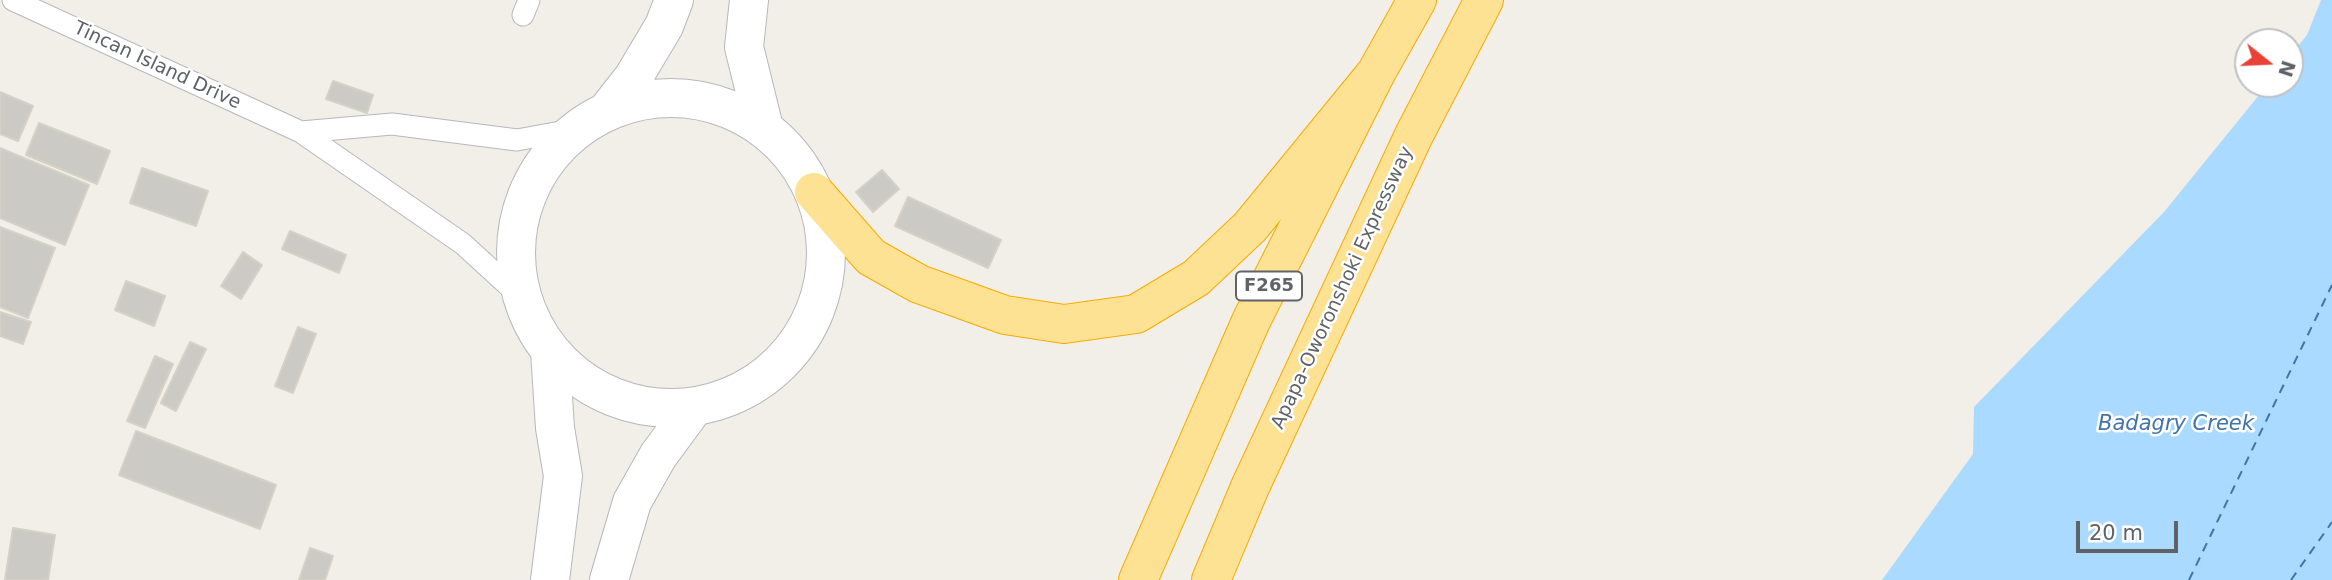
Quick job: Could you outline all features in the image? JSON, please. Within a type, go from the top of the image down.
[{"type":"highway","name":"F265","points":[[1138,580],[1251,321],[1376,73],[1418,0]]},
{"type":"highway","name":"Apapa-Oworonshoki Expressway","points":[[1211,580],[1250,487],[1409,147],[1484,0]]},
{"type":"highway","points":[[814,192],[871,257],[919,284],[1005,315],[1064,324],[1136,313],[1196,278],[1250,227],[1376,73]]},
{"type":"street","points":[[592,120],[661,98],[688,98],[715,103],[764,128],[784,147],[814,192],[825,248],[823,277],[816,305],[804,331],[766,375],[742,391],[694,407],[640,406],[615,398],[590,386],[550,351],[534,326],[523,299],[516,246],[524,206],[541,169],[633,78],[664,26],[674,0]]},
{"type":"street","points":[[749,0],[744,47],[764,128]]},
{"type":"street","points":[[550,351],[555,428],[563,476],[550,580]]},
{"type":"street","points":[[609,580],[632,502],[658,456],[694,407]]},
{"type":"lane","name":"Tincan Island Drive","points":[[13,0],[301,132],[463,244],[523,299]]},
{"type":"lane","name":"Tincan Island Drive","points":[[301,132],[392,124],[517,140],[592,120]]},
{"type":"water","name":"Badagry Creek","points":[[2321,0],[2332,0],[2332,580],[1882,580],[1973,454],[1974,407],[2164,212],[2257,98],[2304,98],[2304,39]]},
{"type":"building","points":[[333,81],[373,95],[367,113],[326,99]]},
{"type":"building","points":[[0,92],[33,106],[18,141],[0,134]]},
{"type":"building","points":[[39,123],[110,151],[97,184],[26,155]]},
{"type":"building","points":[[0,148],[89,185],[65,245],[0,218]]},
{"type":"building","points":[[142,168],[208,191],[196,226],[130,203]]},
{"type":"building","points":[[882,170],[899,189],[873,212],[856,192]]},
{"type":"building","points":[[908,197],[1001,240],[988,268],[895,226]]},
{"type":"building","points":[[0,227],[55,248],[28,318],[0,307]]},
{"type":"building","points":[[290,231],[346,255],[339,273],[282,249]]},
{"type":"building","points":[[243,252],[262,265],[241,299],[221,286]]},
{"type":"building","points":[[126,281],[165,296],[154,326],[115,310]]},
{"type":"building","points":[[0,312],[31,322],[23,344],[0,336]]},
{"type":"building","points":[[298,327],[316,334],[293,393],[275,386]]},
{"type":"building","points":[[190,342],[206,349],[176,411],[161,403]]},
{"type":"building","points":[[155,356],[173,364],[145,428],[127,421]]},
{"type":"building","points":[[136,431],[276,485],[260,529],[119,475]]},
{"type":"building","points":[[13,528],[55,535],[48,580],[5,580]]},
{"type":"building","points":[[310,548],[333,556],[325,580],[299,580]]},
{"type":"ferry route","points":[[2189,580],[2332,285]]},
{"type":"ferry route","points":[[2291,580],[2332,522]]}]
